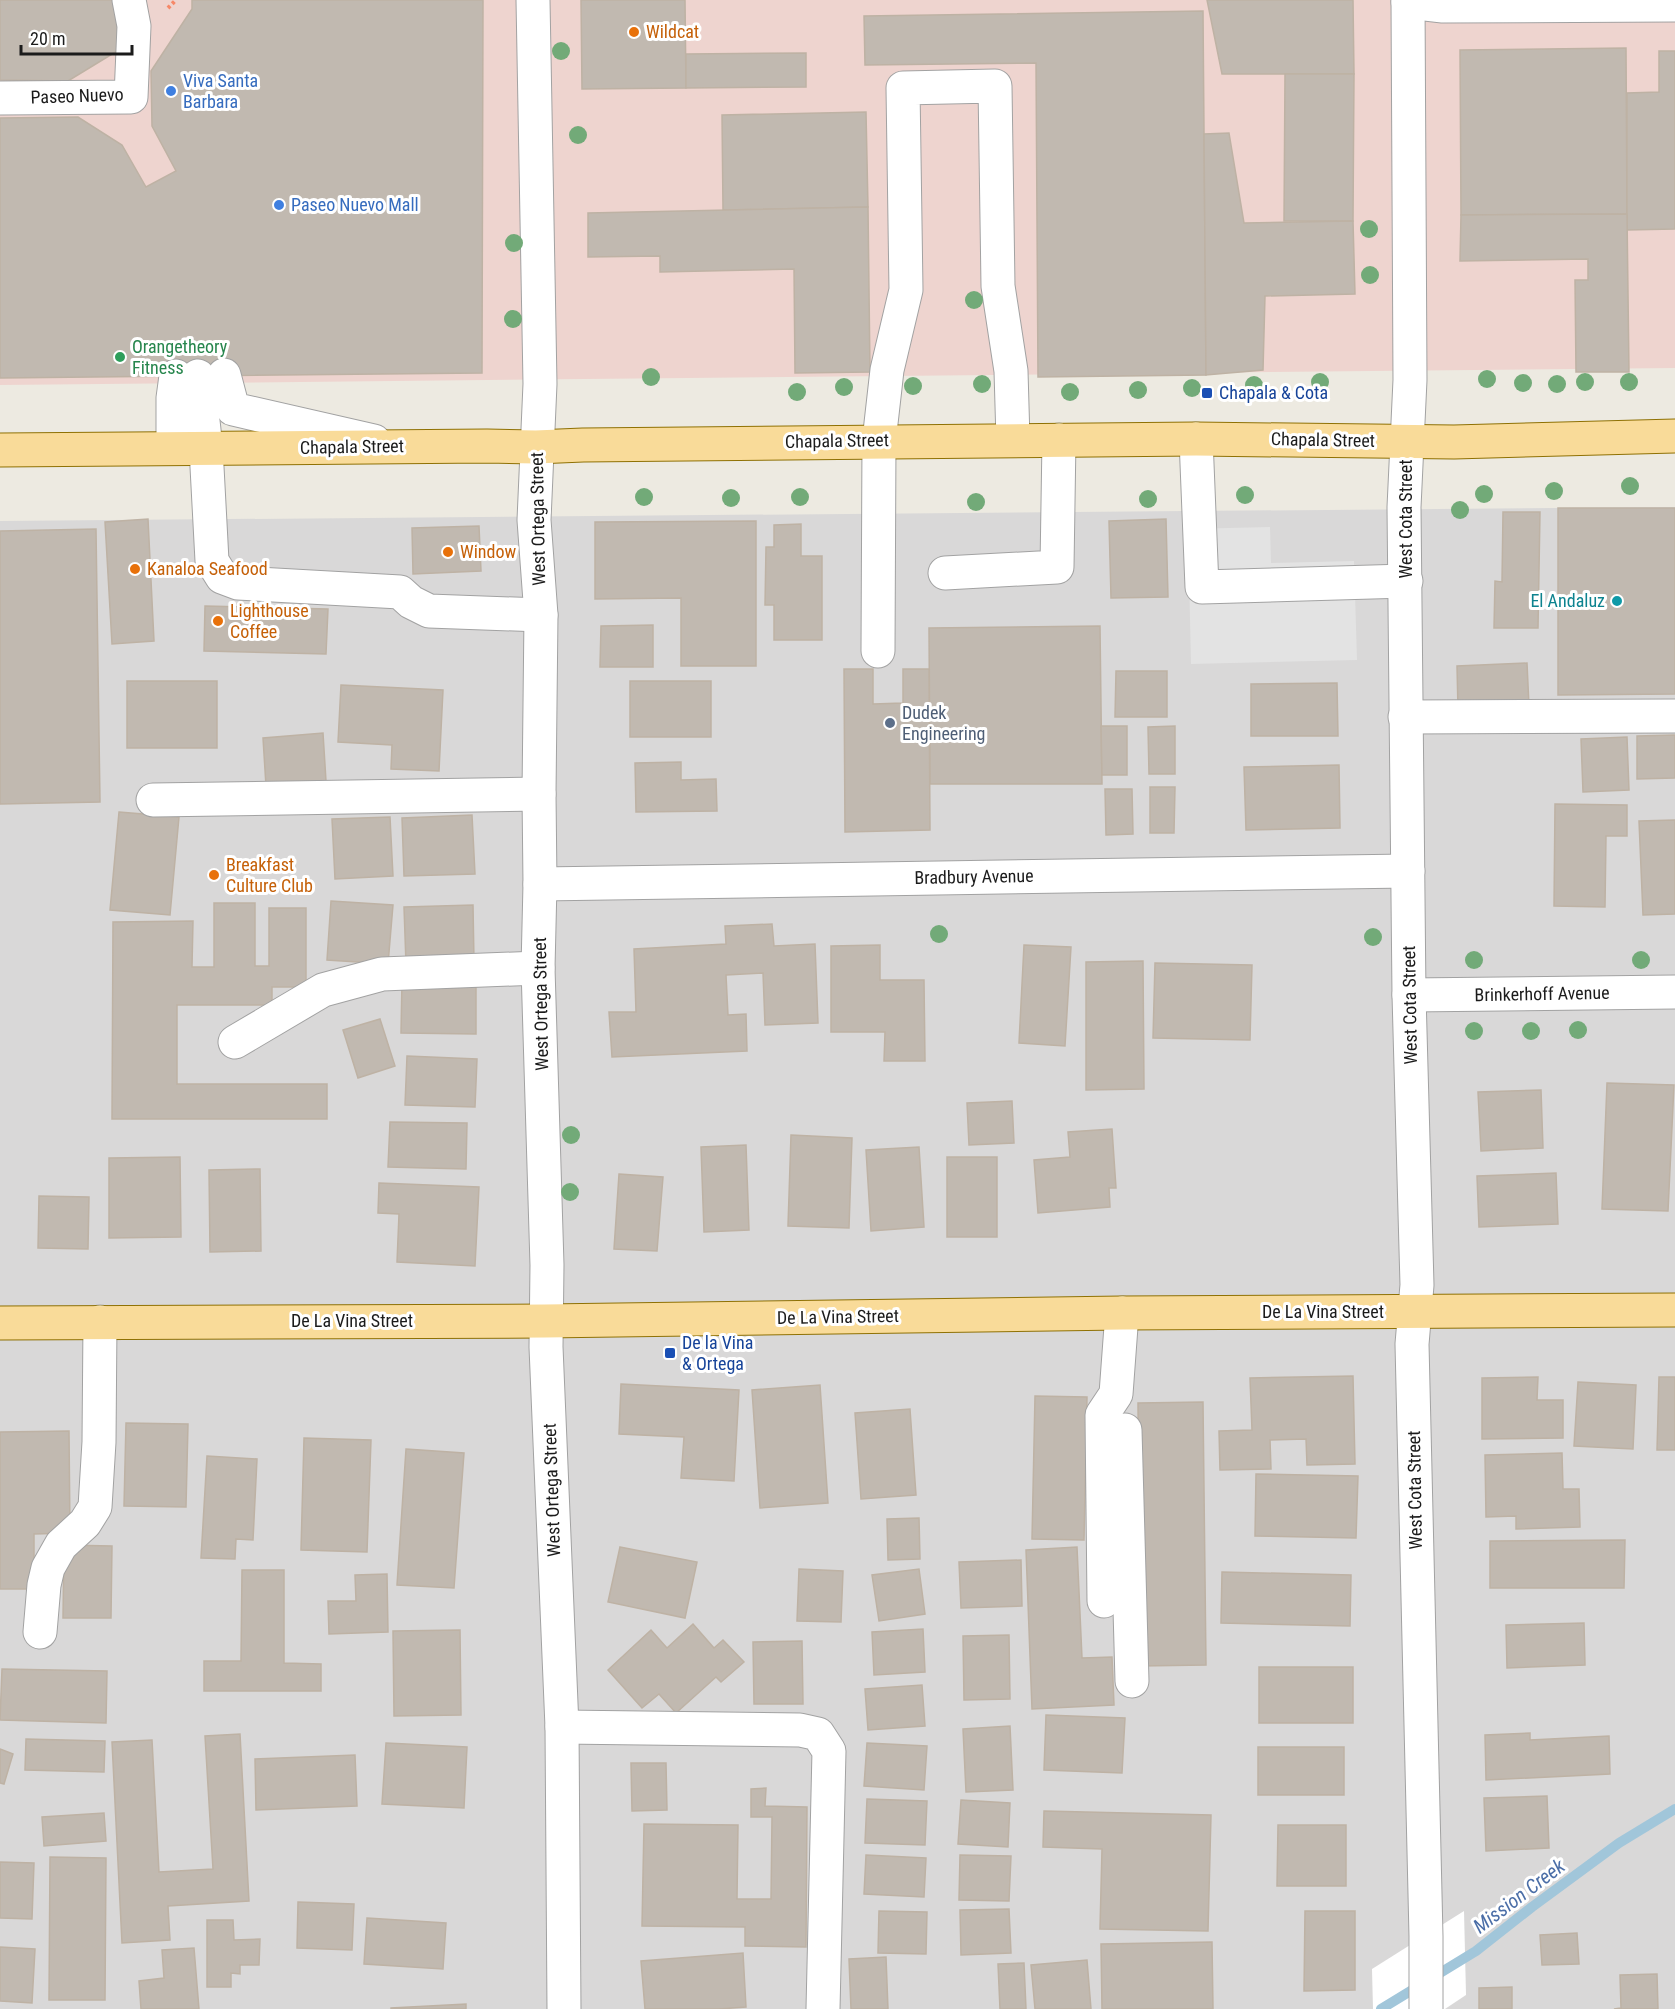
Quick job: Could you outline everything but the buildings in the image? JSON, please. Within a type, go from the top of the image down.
[{"type":"main road","name":"Chapala Street","points":[[0,450],[536,447],[1013,440],[1407,441],[1675,436]]},
{"type":"main road","name":"De La Vina Street","points":[[0,1323],[545,1321],[1122,1313],[1675,1310]]},
{"type":"street","name":"Paseo Nuevo","points":[[0,98],[131,97],[134,26],[129,0]]},
{"type":"street","name":"West Ortega Street","points":[[533,0],[540,384],[534,520],[540,615],[538,968],[547,1265],[545,1321],[562,1727],[564,2009]]},
{"type":"street","points":[[1408,1],[1443,6],[1675,5]]},
{"type":"street","name":"West Cota Street","points":[[1408,1],[1410,380],[1404,507],[1405,717],[1409,995],[1417,1285],[1413,1372],[1426,1936],[1425,2009]]},
{"type":"street","points":[[878,651],[879,441],[887,370],[906,290],[903,88],[995,86],[998,286],[1011,371],[1013,440]]},
{"type":"street","points":[[199,376],[233,409],[399,446]]},
{"type":"street","points":[[174,448],[173,398],[199,376]]},
{"type":"street","points":[[199,376],[206,448],[212,561],[222,577],[238,583],[400,592],[411,602],[429,611],[540,615]]},
{"type":"street","points":[[1196,439],[1202,587],[1406,580]]},
{"type":"street","points":[[945,573],[1057,567],[1059,440]]},
{"type":"street","points":[[1405,717],[1675,716]]},
{"type":"street","points":[[153,800],[539,794]]},
{"type":"street","name":"Bradbury Avenue","points":[[540,884],[1408,871]]},
{"type":"street","points":[[235,1042],[323,990],[382,974],[538,968]]},
{"type":"street","name":"Brinkerhoff Avenue","points":[[1409,995],[1675,992]]},
{"type":"street","points":[[1104,1601],[1102,1414],[1116,1394],[1122,1313]]},
{"type":"street","points":[[40,1632],[44,1584],[48,1568],[61,1545],[85,1524],[95,1507],[99,1442],[100,1322]]},
{"type":"street","points":[[1116,1394],[1124,1410],[1132,1682]]},
{"type":"street","points":[[562,1727],[800,1730],[818,1734],[829,1751],[823,2009]]},
{"type":"shaded area","points":[[0,0],[1675,0],[1675,368],[0,385]]},
{"type":"shaded area","points":[[1675,507],[1675,2009],[0,2009],[0,521]]},
{"type":"shaded area","points":[[1270,527],[1271,563],[1354,561],[1357,660],[1191,664],[1188,529]]},
{"type":"pier","points":[[1464,1911],[1466,1995],[1445,2009],[1373,2009],[1372,1969]]},
{"type":"waterway","name":"Mission Creek","points":[[1381,2009],[1476,1951],[1619,1843],[1675,1809]]},
{"type":"place","name":"Wildcat","points":[[634,32]]},
{"type":"place","name":"Viva Santa Barbara","points":[[171,91]]},
{"type":"place","name":"Paseo Nuevo Mall","points":[[279,205]]},
{"type":"place","name":"Orangetheory Fitness","points":[[120,357]]},
{"type":"place","name":"Chapala & Cota","points":[[1207,393]]},
{"type":"place","name":"Window","points":[[448,552]]},
{"type":"place","name":"Kanaloa Seafood","points":[[135,569]]},
{"type":"place","name":"El Andaluz","points":[[1617,601]]},
{"type":"place","name":"Lighthouse Coffee","points":[[218,621]]},
{"type":"place","name":"Dudek Engineering","points":[[890,723]]},
{"type":"place","name":"Breakfast Culture Club","points":[[214,875]]},
{"type":"place","name":"De la Vina & Ortega","points":[[670,1353]]}]
